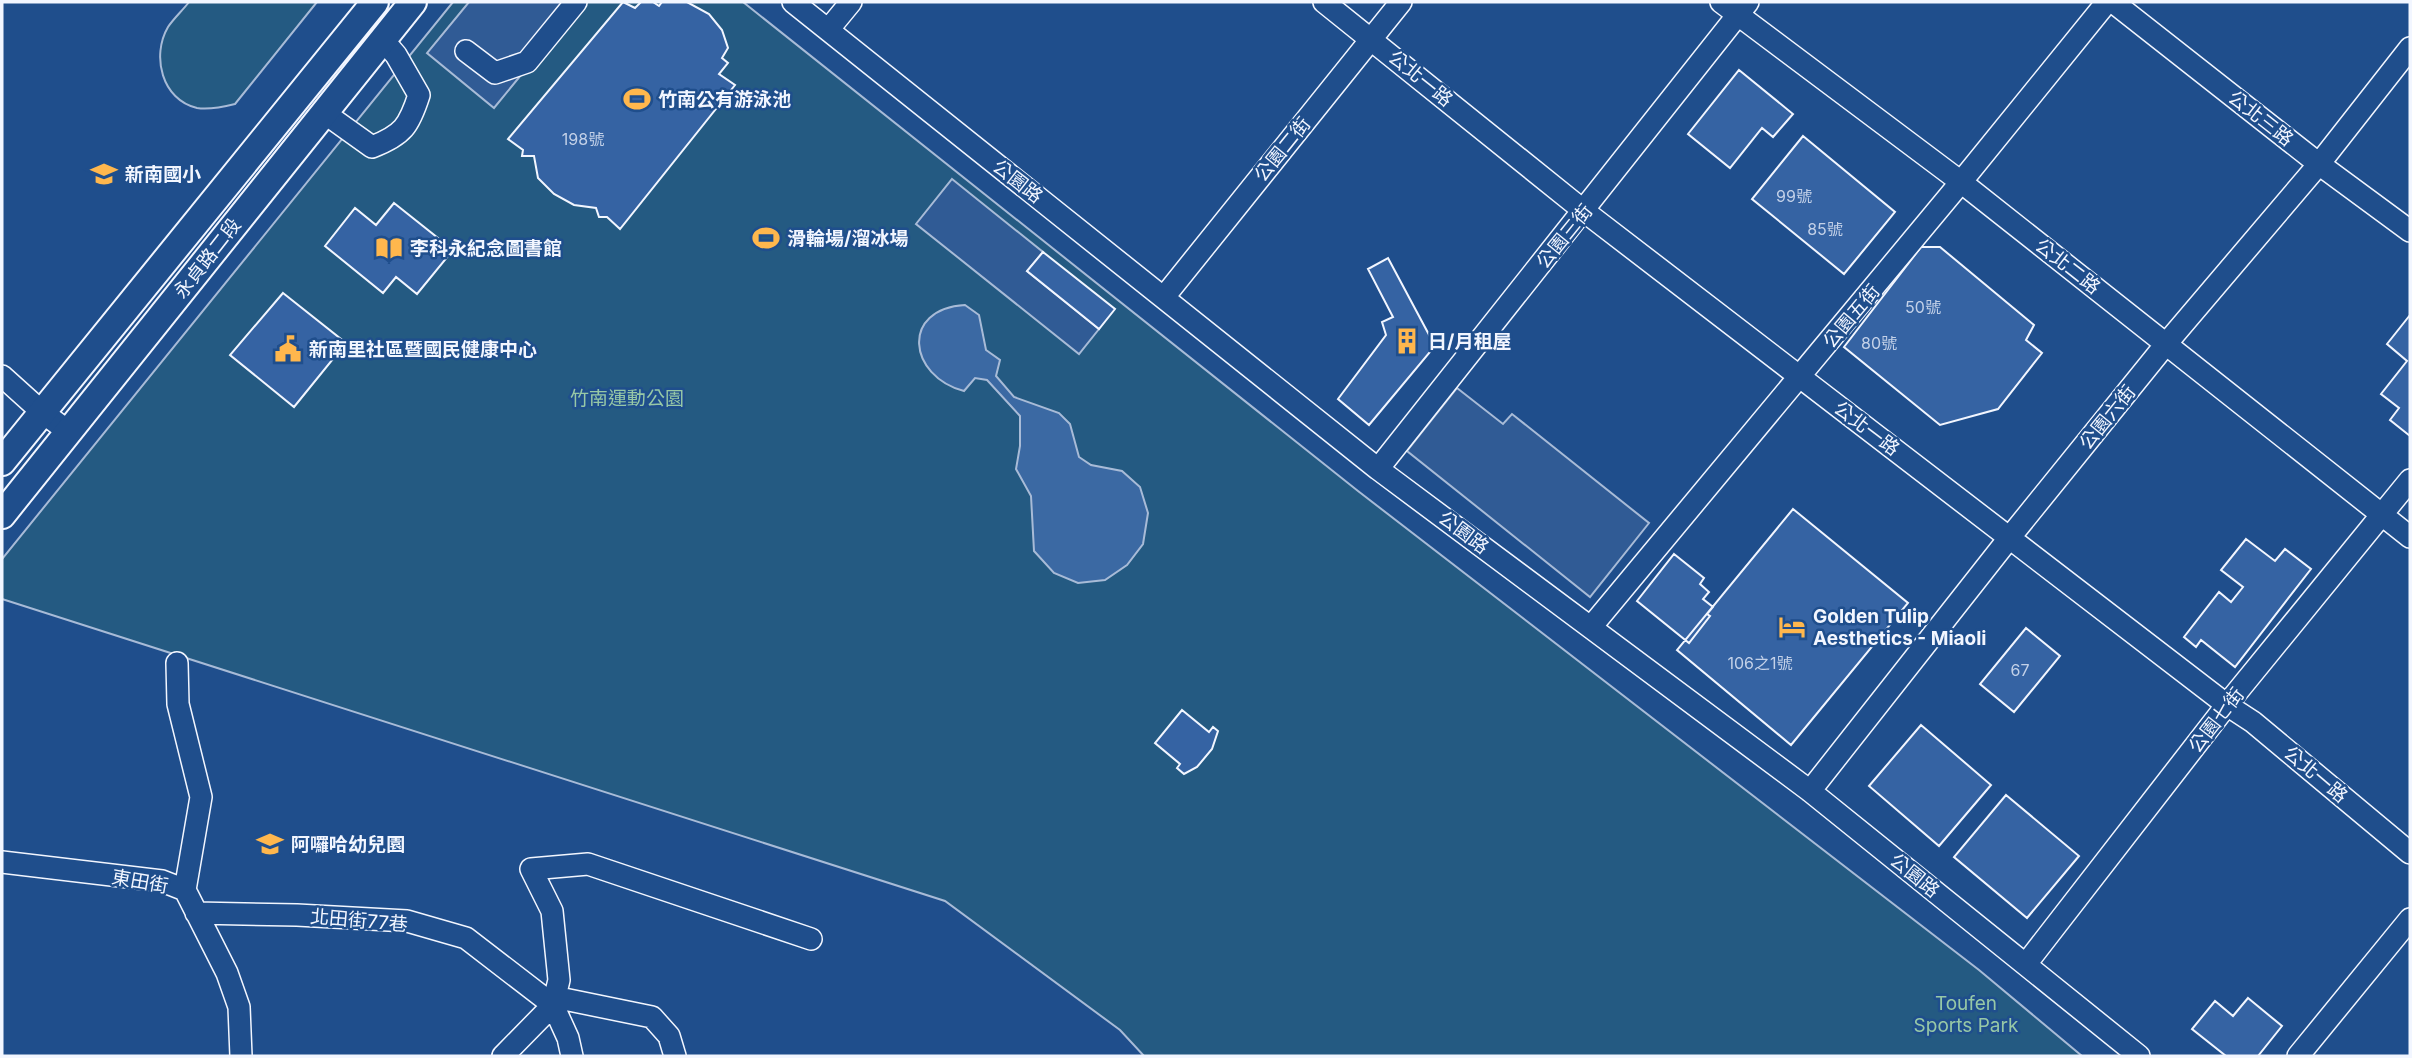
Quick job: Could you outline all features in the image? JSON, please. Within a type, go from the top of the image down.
[{"type":"main road","name":"永貞路二段","points":[[2,462],[374,2]]},
{"type":"main road","name":"永貞路二段","points":[[2,515],[413,2]]},
{"type":"street","points":[[466,51],[495,74],[527,62],[576,2]]},
{"type":"street","name":"公園路","points":[[793,2],[1378,469],[1810,791],[2139,1056]]},
{"type":"street","points":[[828,30],[851,2]]},
{"type":"street","name":"公北一路","points":[[1324,2],[1584,211],[2227,705],[2253,722],[2410,853]]},
{"type":"street","name":"公園二街","points":[[1164,296],[1401,2]]},
{"type":"street","name":"公園五街","points":[[1591,626],[1962,182],[2107,2]]},
{"type":"street","name":"公北三路","points":[[2113,2],[2410,232]]},
{"type":"street","name":"公北二路","points":[[1736,6],[2410,537]]},
{"type":"street","name":"公園三街","points":[[1378,469],[1584,211],[1736,6]]},
{"type":"street","points":[[323,112],[372,147],[393,138],[412,117],[419,95],[396,55],[383,40]]},
{"type":"street","name":"公園六街","points":[[1810,791],[2010,537],[2166,344],[2319,164],[2410,47]]},
{"type":"street","points":[[2,376],[69,432]]},
{"type":"street","name":"公園七街","points":[[2026,964],[2227,705],[2410,480]]},
{"type":"street","points":[[177,663],[178,704],[201,797],[185,890]]},
{"type":"street","name":"東田街","points":[[2,862],[162,881],[185,890],[227,973],[239,1007],[241,1056]]},
{"type":"street","points":[[572,1056],[568,1038],[553,1005],[559,980],[552,911],[531,869],[588,864],[811,939]]},
{"type":"street","name":"北田街77巷","points":[[196,913],[407,921],[466,938],[553,1005]]},
{"type":"street","points":[[2298,1056],[2410,919]]},
{"type":"street","points":[[503,1056],[553,1005],[564,999],[652,1017],[669,1036],[675,1056]]},
{"type":"green space","points":[[189,2],[317,2],[235,104],[207,109],[197,108],[175,96],[168,87],[160,63],[160,51],[168,27]]},
{"type":"green space","name":"竹南運動公園","points":[[453,2],[743,2],[1358,491],[1979,970],[2082,1056],[1144,1056],[1120,1030],[945,901],[2,599],[2,559]]},
{"type":"shaded area","points":[[469,2],[581,2],[494,108],[427,53]]},
{"type":"shaded area","points":[[952,179],[1043,252],[1027,271],[1099,329],[1079,354],[916,224]]},
{"type":"shaded area","points":[[965,305],[979,315],[986,350],[1000,360],[996,376],[1014,397],[1059,413],[1070,424],[1079,457],[1091,465],[1122,471],[1140,487],[1148,513],[1143,544],[1127,565],[1105,580],[1078,583],[1054,573],[1034,551],[1031,496],[1016,469],[1020,446],[1020,416],[987,380],[975,378],[964,391],[945,383],[931,372],[923,358],[919,344],[921,330],[930,318],[944,309]]},
{"type":"shaded area","points":[[1457,388],[1503,424],[1512,414],[1649,523],[1590,597],[1407,451]]},
{"type":"building","points":[[623,2],[635,8],[641,2],[653,2],[659,6],[662,2],[687,2],[709,14],[722,30],[728,48],[722,58],[728,63],[719,74],[735,85],[620,229],[607,217],[599,217],[596,208],[574,205],[554,194],[538,178],[534,156],[522,156],[523,150],[508,139]]},
{"type":"building","points":[[1739,70],[1793,114],[1773,137],[1762,128],[1730,168],[1688,134]]},
{"type":"building","points":[[1803,136],[1895,212],[1844,274],[1752,199]]},
{"type":"building","name":"李科永紀念圖書館","points":[[394,203],[453,250],[417,294],[396,277],[383,293],[325,246],[355,208],[376,225]]},
{"type":"building","points":[[1921,247],[1940,247],[2034,325],[2026,340],[2042,353],[1998,409],[1940,425],[1844,347]]},
{"type":"building","points":[[1043,252],[1115,309],[1099,329],[1027,271]]},
{"type":"building","name":"日/月租屋","points":[[1388,258],[1435,346],[1369,425],[1338,399],[1386,335],[1382,322],[1393,317],[1368,269]]},
{"type":"building","name":"新南里社區暨國民健康中心","points":[[283,293],[346,343],[294,407],[230,355]]},
{"type":"building","points":[[2410,315],[2410,436],[2390,420],[2399,408],[2381,394],[2407,361],[2387,344]]},
{"type":"building","name":"Golden Tulip Aesthetics - Miaoli","points":[[1793,509],[1908,603],[1791,745],[1677,650]]},
{"type":"building","points":[[2246,539],[2275,561],[2285,549],[2311,569],[2235,667],[2201,640],[2196,647],[2184,637],[2219,592],[2231,602],[2243,587],[2221,570]]},
{"type":"building","points":[[1674,554],[1704,578],[1700,584],[1709,592],[1703,599],[1713,607],[1707,614],[1710,616],[1689,643],[1637,601]]},
{"type":"building","points":[[2026,628],[2060,656],[2014,712],[1980,684]]},
{"type":"building","points":[[1182,710],[1209,732],[1213,727],[1218,731],[1212,749],[1197,767],[1184,774],[1177,768],[1180,764],[1155,743]]},
{"type":"building","points":[[1921,725],[1991,785],[1939,846],[1869,786]]},
{"type":"building","points":[[2006,795],[2079,856],[2027,918],[1954,857]]},
{"type":"building","points":[[2248,998],[2282,1026],[2258,1056],[2226,1056],[2192,1029],[2215,1001],[2233,1016]]},
{"type":"place","name":"竹南公有游泳池","points":[[637,99]]},
{"type":"place","name":"新南國小","points":[[104,174]]},
{"type":"place","name":"滑輪場/溜冰場","points":[[766,238]]},
{"type":"place","name":"李科永紀念圖書館","points":[[389,248]]},
{"type":"place","name":"日/月租屋","points":[[1407,341]]},
{"type":"place","name":"新南里社區暨國民健康中心","points":[[288,349]]},
{"type":"place","name":"Golden Tulip Aesthetics - Miaoli","points":[[1792,627]]},
{"type":"place","name":"阿囉哈幼兒園","points":[[270,844]]},
{"type":"park label","name":"Toufen Sports Park","points":[[1966,1014]]}]
